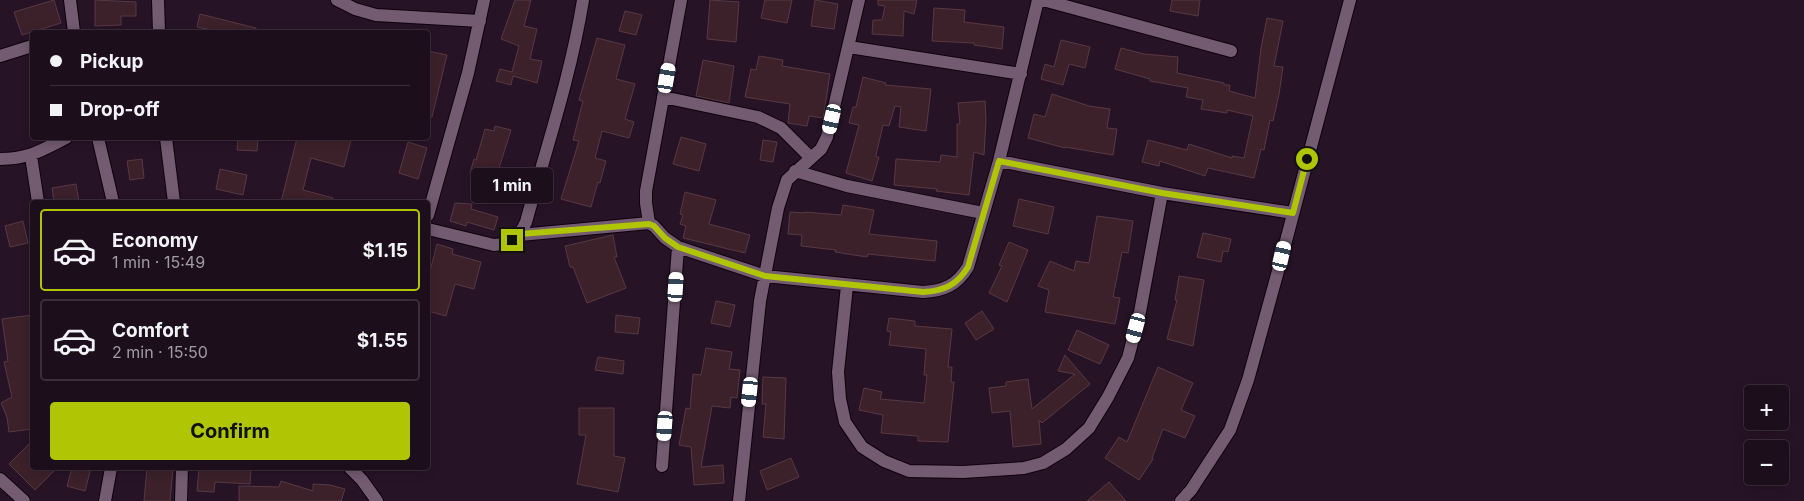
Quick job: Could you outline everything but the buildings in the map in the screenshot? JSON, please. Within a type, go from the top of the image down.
[{"type":"street","points":[[70,0],[74,30]]},
{"type":"street","points":[[158,0],[159,30]]},
{"type":"street","points":[[337,0],[355,9],[376,15],[480,21]]},
{"type":"street","points":[[430,208],[468,73],[484,0]]},
{"type":"street","points":[[520,234],[526,222],[564,87],[579,26],[583,0]]},
{"type":"street","points":[[649,224],[646,191],[681,0]]},
{"type":"street","points":[[739,501],[757,320],[778,208],[787,180],[820,149],[828,137],[860,0]]},
{"type":"street","points":[[430,229],[494,245],[503,244],[520,234],[649,224],[654,226],[665,238],[678,247],[765,276],[847,286],[923,292],[938,291],[952,285],[968,267],[999,161],[1038,0]]},
{"type":"street","points":[[1043,0],[1231,52]]},
{"type":"street","points":[[1181,501],[1191,490],[1230,430],[1248,380],[1350,0]]},
{"type":"street","points":[[0,56],[30,47]]},
{"type":"street","points":[[849,47],[1021,74]]},
{"type":"street","points":[[663,97],[758,117],[780,128],[811,158]]},
{"type":"street","points":[[0,159],[31,156],[62,140]]},
{"type":"street","points":[[98,140],[113,200]]},
{"type":"street","points":[[166,140],[174,200]]},
{"type":"street","points":[[31,156],[38,200]]},
{"type":"street","points":[[999,161],[1162,193],[1293,213]]},
{"type":"street","points":[[796,171],[876,192],[984,213]]},
{"type":"street","points":[[847,286],[838,372],[840,399],[845,422],[862,447],[884,461],[909,471],[963,472],[1024,468],[1043,463],[1066,449],[1089,428],[1108,397],[1128,358],[1140,312],[1162,193]]},
{"type":"street","points":[[662,466],[678,247]]},
{"type":"street","points":[[105,501],[111,470]]},
{"type":"street","points":[[181,501],[182,470]]},
{"type":"street","points":[[352,470],[362,480],[377,501]]},
{"type":"street","points":[[0,479],[24,501]]},
{"type":"route","points":[[512,240],[520,234],[649,224],[654,226],[665,238],[678,247],[765,276],[847,286],[923,292],[938,291],[952,285],[968,267],[999,161],[1162,193],[1293,213],[1307,159]]}]
